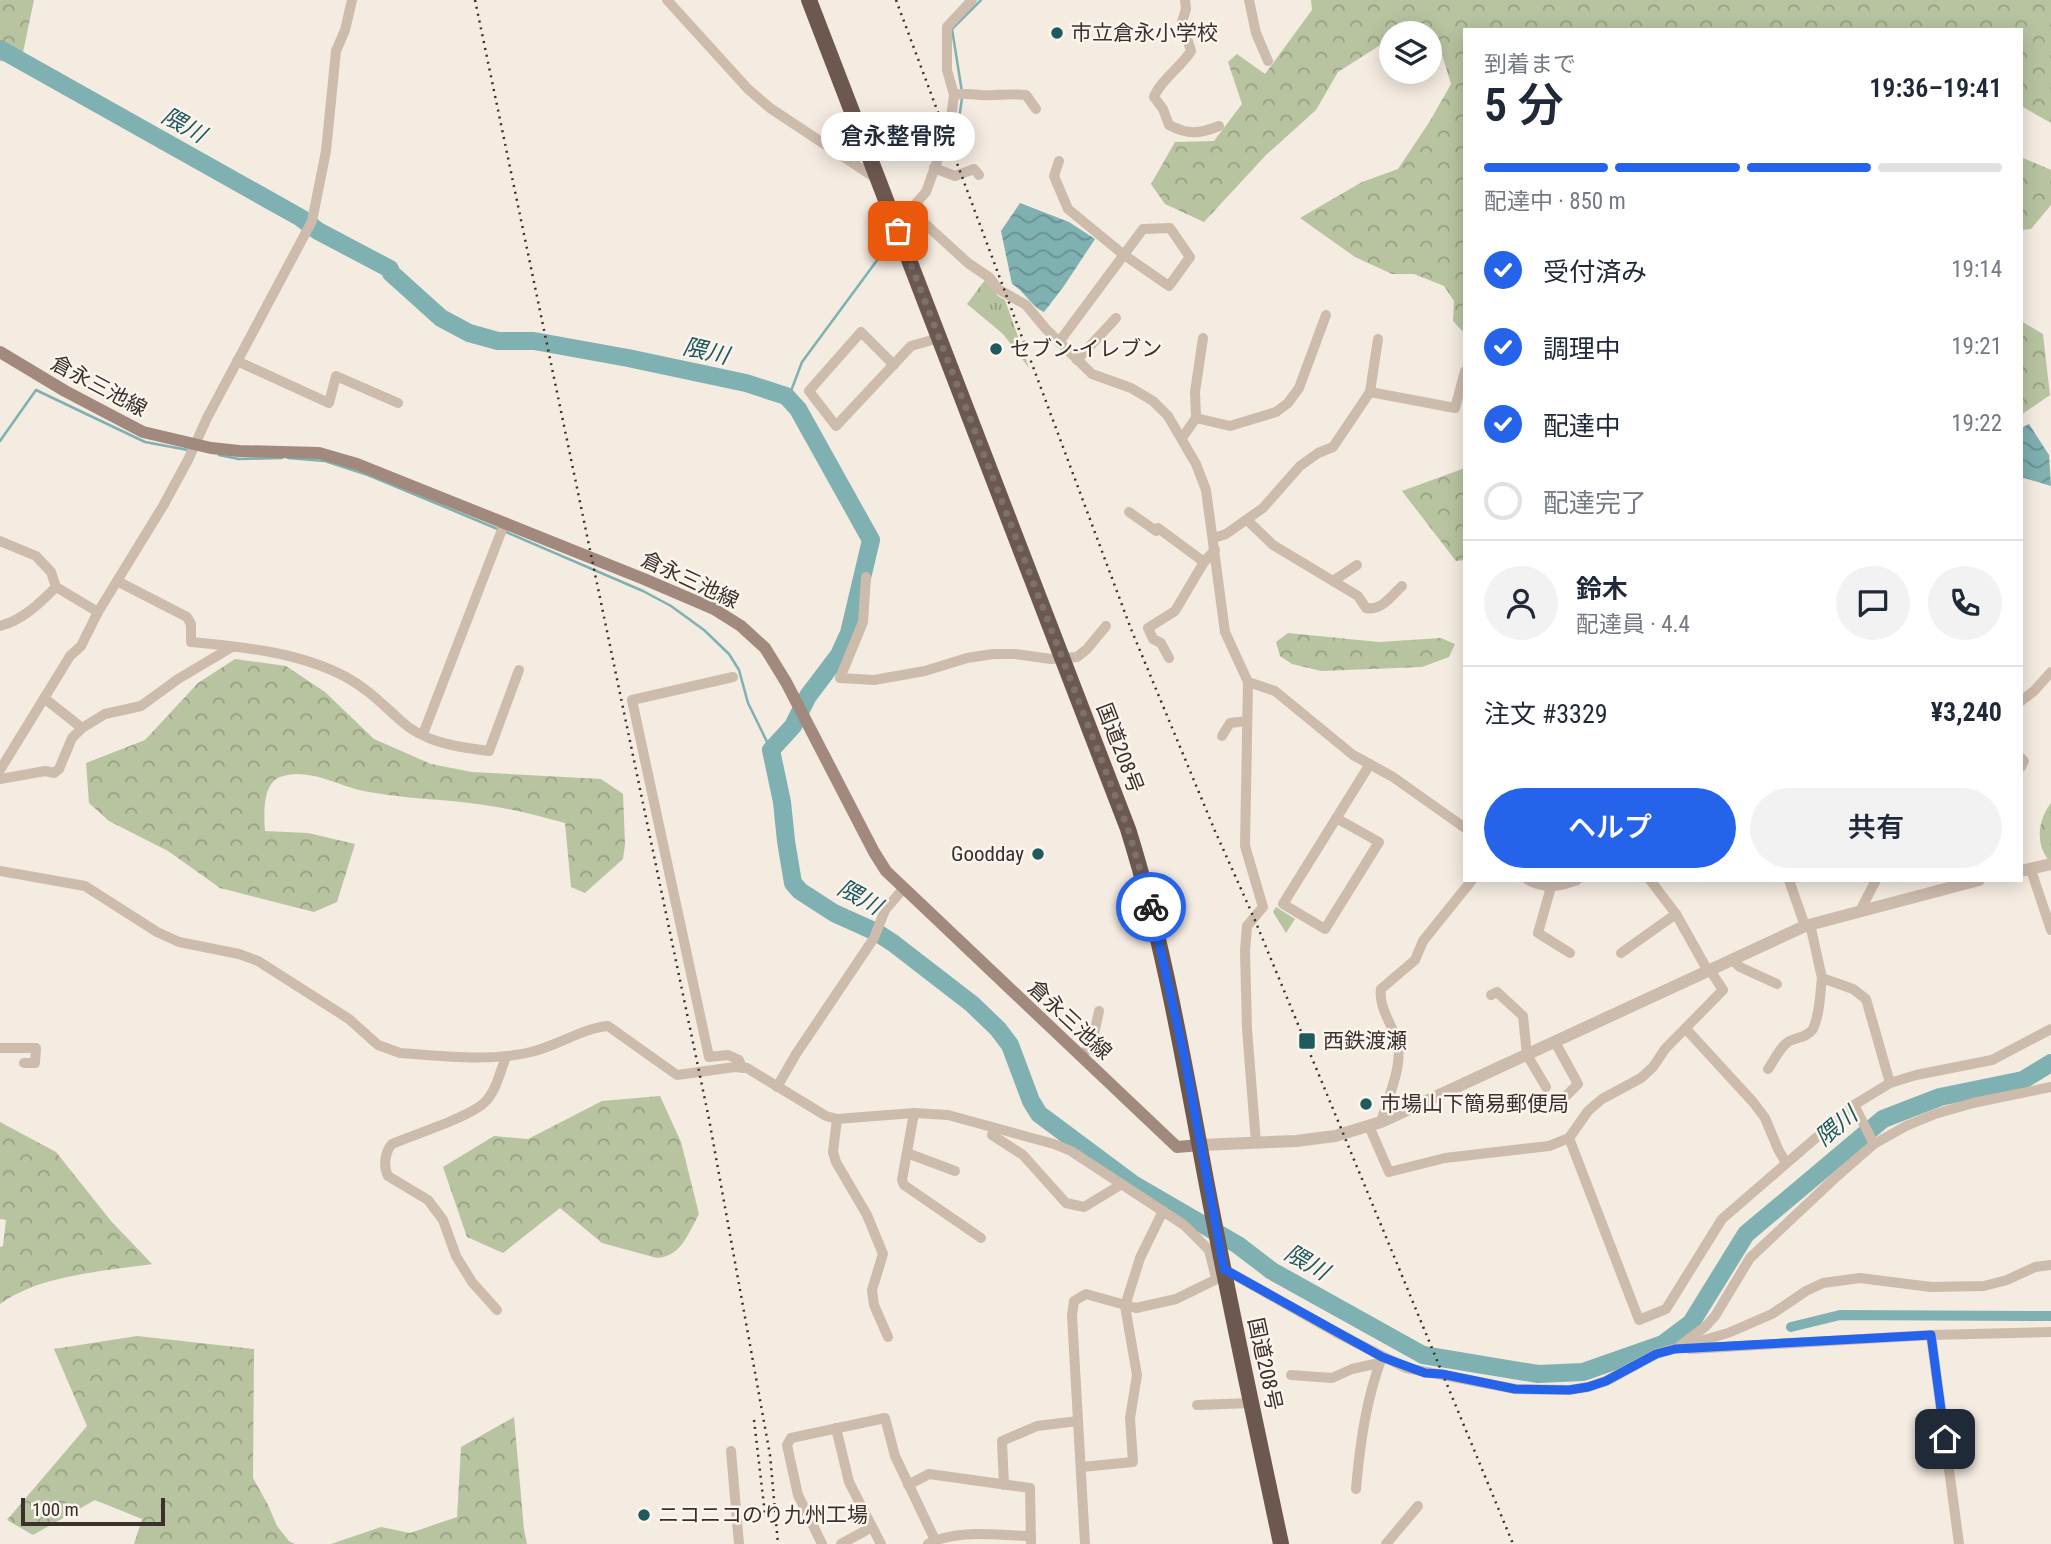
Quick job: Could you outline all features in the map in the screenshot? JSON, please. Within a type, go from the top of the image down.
[{"type":"highway","name":"国道208号","points":[[809,0],[1128,829],[1145,884],[1184,1055],[1222,1272],[1281,1544]]},
{"type":"main road","name":"倉永三池線","points":[[0,352],[143,432],[239,451],[319,453],[357,464],[714,609],[741,626],[765,648],[786,682],[886,871],[1177,1147],[1200,1145]]},
{"type":"street","points":[[0,770],[70,656],[80,646],[163,506],[312,221],[326,151],[336,51],[345,30],[352,0]]},
{"type":"street","points":[[667,0],[762,102],[878,179]]},
{"type":"street","points":[[897,229],[926,192],[950,126],[954,95],[947,70],[947,27],[972,0]]},
{"type":"street","points":[[1185,0],[1186,9],[1182,22],[1191,51],[1184,62],[1156,90],[1154,97],[1163,109],[1169,125],[1184,133],[1219,126]]},
{"type":"street","points":[[1249,0],[1256,33],[1268,61]]},
{"type":"street","points":[[954,95],[968,92],[982,95],[1007,92],[1026,95],[1036,109]]},
{"type":"street","points":[[1059,161],[1054,176],[1068,209],[1125,255],[1169,286],[1190,257],[1170,228],[1143,229],[1125,255],[1059,342]]},
{"type":"street","points":[[934,168],[956,176],[974,169],[979,175]]},
{"type":"street","points":[[910,210],[968,263],[990,278],[998,289],[1026,305],[1092,374],[1131,387],[1153,401],[1168,416],[1182,438],[1206,490],[1226,632],[1248,682],[1245,846],[1263,908],[1247,926],[1245,959],[1247,1029],[1256,1143]]},
{"type":"street","points":[[1196,418],[1230,426],[1276,412],[1288,403],[1299,388],[1326,315]]},
{"type":"street","points":[[1077,360],[1116,318]]},
{"type":"street","points":[[894,365],[861,332],[809,391],[836,426],[894,365],[911,346],[939,338]]},
{"type":"street","points":[[1182,438],[1196,418],[1195,391],[1203,338]]},
{"type":"street","points":[[1214,538],[1226,534],[1263,508],[1300,466],[1318,453],[1333,447],[1370,392],[1378,338]]},
{"type":"street","points":[[237,361],[329,403],[336,376],[398,403]]},
{"type":"street","points":[[1370,392],[1455,408],[1463,378]]},
{"type":"street","points":[[1129,512],[1156,531],[1158,527],[1204,562]]},
{"type":"street","points":[[1247,520],[1273,545],[1358,596],[1366,608],[1382,606],[1402,586]]},
{"type":"street","points":[[423,734],[505,522]]},
{"type":"street","points":[[0,541],[36,556],[51,572],[56,587],[98,612]]},
{"type":"street","points":[[1169,658],[1160,643],[1153,639],[1148,628],[1175,611],[1204,562],[1215,550]]},
{"type":"street","points":[[1333,581],[1357,565]]},
{"type":"street","points":[[866,577],[863,622],[840,678],[874,680],[993,654],[1063,659],[1077,657],[1106,626]]},
{"type":"street","points":[[117,581],[187,617],[191,624],[191,642],[305,660],[343,676],[367,690],[401,722],[446,745],[489,751],[519,670]]},
{"type":"street","points":[[0,625],[10,623],[35,607],[56,587]]},
{"type":"street","points":[[0,779],[45,771],[54,773],[59,769],[72,738],[82,728],[104,714],[141,706],[178,679],[232,647]]},
{"type":"street","points":[[2023,699],[2051,672]]},
{"type":"street","points":[[733,677],[632,700],[709,1057],[728,1055],[739,1060],[742,1068]]},
{"type":"street","points":[[1248,682],[1275,691],[1353,755],[1393,777],[1463,827]]},
{"type":"street","points":[[44,698],[82,728]]},
{"type":"street","points":[[1222,736],[1230,723],[1247,721]]},
{"type":"street","points":[[1336,818],[1379,842],[1325,929],[1283,904],[1336,818],[1370,764]]},
{"type":"street","points":[[2051,864],[2026,871],[2051,930]]},
{"type":"street","points":[[0,871],[85,886],[157,932],[179,942],[239,954],[258,961],[349,1019],[378,1045],[388,1050],[400,1053],[506,1057],[558,1045],[596,1027],[608,1026],[677,1075],[747,1068],[826,1116],[837,1119],[914,1113],[948,1115],[1054,1144],[1071,1151],[1184,1225],[1209,1250],[1222,1272],[1380,1360],[1433,1375],[1442,1374],[1515,1389],[1569,1390],[1588,1387],[1606,1381],[1656,1354],[1728,1334],[1772,1314],[1815,1287],[1840,1279],[1860,1278],[1931,1286],[1984,1286],[2007,1280],[2035,1267],[2051,1265]]},
{"type":"street","points":[[1470,882],[1423,941],[1415,960],[1381,989],[1379,997],[1398,1044],[1399,1054],[1398,1071],[1375,1124],[1389,1172],[1444,1158],[1549,1146],[1569,1138],[1588,1111],[1602,1099],[1641,1078],[1653,1067],[1665,1049],[1723,990],[1676,914],[1652,882]]},
{"type":"street","points":[[1532,882],[1551,887],[1572,882]]},
{"type":"street","points":[[1768,1069],[1783,1047],[1812,1029],[1819,1008],[1822,978],[1807,925],[1790,882]]},
{"type":"street","points":[[1860,911],[1874,882]]},
{"type":"street","points":[[1200,1145],[1335,1136],[1375,1124],[1807,925],[1971,882]]},
{"type":"street","points":[[1551,887],[1538,933],[1570,953]]},
{"type":"street","points":[[777,1087],[874,938],[885,910],[903,889]]},
{"type":"street","points":[[1621,953],[1676,914]]},
{"type":"street","points":[[1732,960],[1740,967],[1777,984]]},
{"type":"street","points":[[1822,978],[1853,989],[1866,999],[1890,1083]]},
{"type":"street","points":[[1491,995],[1497,992],[1523,1016],[1527,1055],[1546,1087]]},
{"type":"street","points":[[1081,1057],[1092,1043],[1099,1012]]},
{"type":"street","points":[[1686,1029],[1765,1118],[1786,1163]]},
{"type":"street","points":[[1569,1138],[1639,1320],[1666,1309],[1722,1219],[1854,1105],[1890,1083],[1992,1060],[2051,1029]]},
{"type":"street","points":[[1553,1109],[1578,1084],[1555,1042]]},
{"type":"street","points":[[0,1048],[36,1048],[35,1063],[24,1063]]},
{"type":"street","points":[[497,1310],[472,1282],[456,1256],[443,1220],[428,1200],[388,1176],[385,1170],[388,1149],[392,1144],[465,1114],[486,1101],[494,1091],[506,1057]]},
{"type":"street","points":[[1675,1349],[1715,1316],[1750,1258],[1872,1140],[1935,1114],[2051,1087]]},
{"type":"street","points":[[1854,1105],[1872,1140]]},
{"type":"street","points":[[914,1113],[902,1180],[904,1185],[981,1238]]},
{"type":"street","points":[[837,1119],[833,1152],[836,1162],[867,1215],[883,1254],[872,1290],[874,1305],[888,1337]]},
{"type":"street","points":[[994,1129],[992,1135],[1023,1155],[1066,1203],[1084,1207],[1122,1184]]},
{"type":"street","points":[[906,1153],[955,1171]]},
{"type":"street","points":[[1082,1467],[1133,1462],[1130,1419],[1138,1375],[1125,1306],[1140,1258],[1163,1211]]},
{"type":"street","points":[[1085,1544],[1072,1307],[1080,1296],[1086,1294],[1136,1308],[1176,1299],[1222,1272]]},
{"type":"street","points":[[1675,1349],[1931,1335],[2051,1332]]},
{"type":"street","points":[[1931,1335],[1959,1544]]},
{"type":"street","points":[[1291,1374],[1332,1378],[1380,1360]]},
{"type":"street","points":[[1356,1489],[1361,1430],[1380,1360]]},
{"type":"street","points":[[1198,1405],[1252,1404]]},
{"type":"street","points":[[822,1544],[798,1495],[788,1445],[791,1438],[885,1418],[895,1456],[932,1542],[961,1535],[1031,1540],[1030,1488],[929,1474],[908,1485]]},
{"type":"street","points":[[1004,1485],[1002,1441],[1037,1426],[1078,1421]]},
{"type":"street","points":[[836,1429],[849,1482],[881,1544]]},
{"type":"street","points":[[731,1451],[739,1544]]},
{"type":"street","points":[[1386,1544],[1418,1506]]},
{"type":"street","points":[[841,1544],[872,1527]]},
{"type":"green space","points":[[0,0],[34,0],[21,62],[0,61]]},
{"type":"green space","points":[[1311,0],[2051,0],[2051,123],[2023,107],[2023,28],[1463,28],[1463,332],[1453,321],[1454,301],[1444,286],[1414,274],[1392,274],[1355,257],[1300,218],[1362,182],[1398,169],[1451,84],[1442,55],[1442,21],[1379,21],[1379,46],[1338,72],[1316,110],[1266,155],[1204,222],[1165,204],[1151,184],[1175,142],[1214,141],[1242,104],[1228,62],[1237,54],[1265,74],[1312,10]]},
{"type":"green space","points":[[2023,158],[2051,170],[2051,205],[2031,229],[2023,230]]},
{"type":"green space","points":[[985,280],[998,296],[1005,300],[1029,368],[1003,334],[967,304]]},
{"type":"green space","points":[[2023,322],[2043,334],[2050,395],[2023,414]]},
{"type":"green space","points":[[1463,469],[1463,560],[1456,561],[1402,491]]},
{"type":"green space","points":[[1288,633],[1379,642],[1441,638],[1455,644],[1449,657],[1422,667],[1321,671],[1292,664],[1280,656],[1276,642]]},
{"type":"green space","points":[[235,659],[286,666],[325,692],[374,739],[431,764],[472,772],[601,779],[623,794],[623,859],[585,893],[571,887],[565,823],[465,802],[385,795],[358,790],[314,776],[291,774],[280,777],[270,786],[265,801],[265,831],[308,833],[355,844],[337,902],[314,912],[220,888],[168,851],[109,821],[89,803],[86,763],[145,740],[198,683]]},
{"type":"green space","points":[[2051,803],[2051,863],[2042,849],[2040,833],[2043,818]]},
{"type":"green space","points":[[1276,907],[1295,919],[1286,933],[1273,912]]},
{"type":"green space","points":[[660,1096],[681,1142],[699,1214],[688,1236],[672,1253],[657,1258],[602,1243],[560,1208],[503,1253],[467,1237],[443,1167],[494,1136],[528,1139],[602,1101]]},
{"type":"green space","points":[[0,1122],[56,1152],[111,1221],[152,1264],[53,1280],[16,1294],[0,1304],[0,1247],[3,1246],[6,1220],[0,1219]]},
{"type":"green space","points":[[137,1336],[254,1349],[253,1478],[277,1526],[289,1541],[295,1544],[134,1544],[142,1519],[95,1500],[33,1535],[7,1520],[87,1426],[54,1349]]},
{"type":"green space","points":[[514,1417],[527,1544],[331,1544],[381,1527],[410,1533],[457,1517],[461,1447]]},
{"type":"water","points":[[1020,203],[1069,222],[1095,239],[1044,312],[1012,284],[1001,231]]},
{"type":"water","points":[[2029,424],[2049,455],[2051,486],[2023,478],[2023,427]]},
{"type":"waterway","points":[[962,92],[952,29],[981,0]]},
{"type":"waterway","name":"隈川","points":[[0,49],[301,218],[318,231],[390,269],[391,273],[441,318],[469,333],[498,341],[534,341],[628,358],[746,383],[786,396],[798,409],[871,540],[849,633],[839,655],[808,696],[793,726],[771,750],[782,802],[793,883],[800,891],[834,913],[876,932],[893,943],[972,1004],[1010,1045],[1031,1101],[1039,1114],[1133,1184],[1238,1245],[1272,1271],[1423,1355],[1538,1374],[1583,1372],[1663,1344],[1691,1323],[1746,1234],[1883,1119],[1940,1097],[2023,1080],[2051,1063]]},
{"type":"waterway","points":[[959,119],[962,98]]},
{"type":"waterway","points":[[788,399],[802,362],[892,240]]},
{"type":"waterway","points":[[0,441],[36,390],[145,442],[188,450]]},
{"type":"waterway","points":[[219,455],[239,459],[282,458]]},
{"type":"waterway","points":[[288,458],[325,461],[368,475],[500,530]]},
{"type":"waterway","points":[[506,532],[643,591],[671,606],[704,630],[729,654],[739,670],[748,703],[771,750]]},
{"type":"waterway","points":[[1791,1327],[1840,1315],[2051,1316]]},
{"type":"railway","points":[[475,0],[709,1119],[770,1455],[778,1544]]},
{"type":"railway","points":[[896,0],[1131,629],[1254,918],[1513,1544]]},
{"type":"railway","points":[[754,1420],[765,1514]]},
{"type":"way so far","points":[[898,231],[1128,829],[1151,907]]},
{"type":"place","name":"市立倉永小学校","points":[[1057,33]]},
{"type":"place","name":"倉永整骨院","points":[[898,231]]},
{"type":"place","name":"セブン-イレブン","points":[[996,349]]},
{"type":"place","name":"Goodday","points":[[1038,854]]},
{"type":"place","name":"西鉄渡瀬","points":[[1307,1041]]},
{"type":"place","name":"市場山下簡易郵便局","points":[[1366,1104]]},
{"type":"place","name":"ニコニコのり九州工場","points":[[644,1515]]},
{"type":"route","points":[[1151,907],[1184,1055],[1224,1269],[1335,1332],[1406,1368],[1515,1389],[1569,1390],[1588,1387],[1606,1381],[1656,1354],[1675,1349],[1931,1335],[1945,1439]]}]
